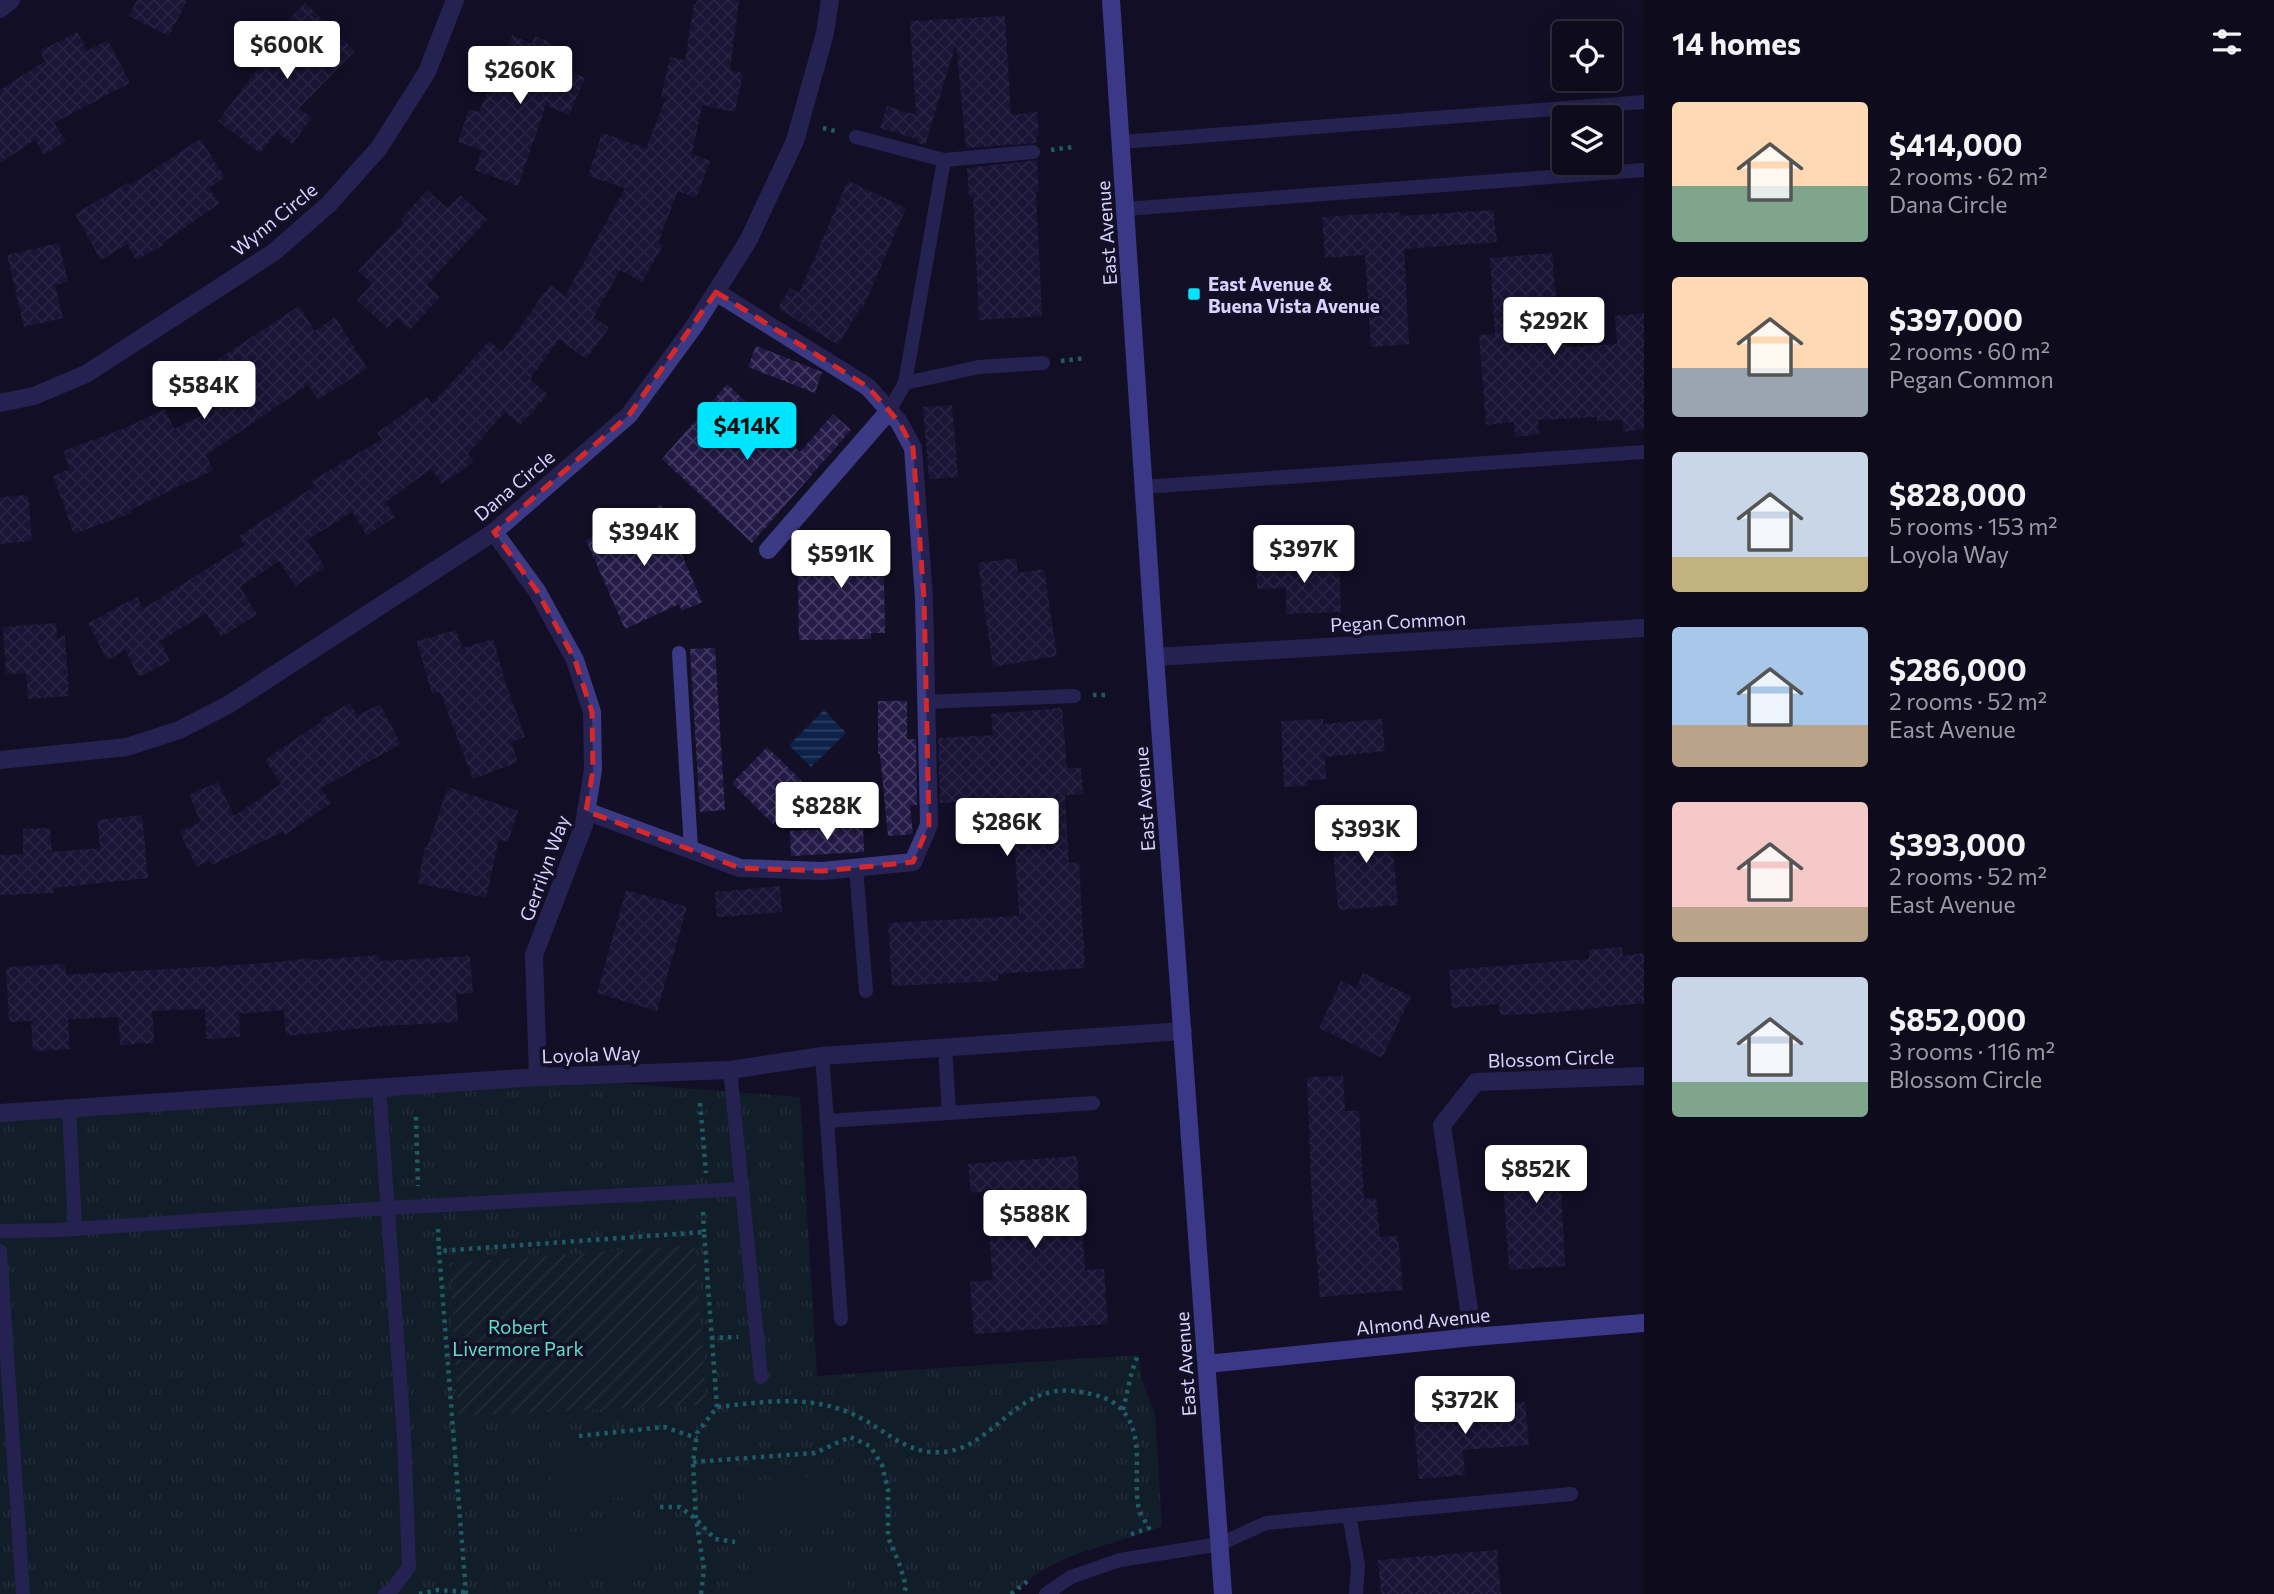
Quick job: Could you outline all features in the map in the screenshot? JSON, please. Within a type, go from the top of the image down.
[{"type":"main road","name":"East Avenue","points":[[1111,0],[1143,487],[1223,1594]]},
{"type":"main road","name":"Almond Avenue","points":[[1206,1364],[1644,1323]]},
{"type":"street","points":[[0,9],[11,0]]},
{"type":"street","name":"Wynn Circle","points":[[0,403],[34,396],[86,374],[274,252],[329,204],[379,148],[427,72],[455,0]]},
{"type":"street","name":"Dana Circle","points":[[0,760],[127,747],[179,730],[228,705],[494,532],[629,415],[695,325],[748,241],[795,141],[825,33],[830,0]]},
{"type":"street","points":[[586,811],[740,868],[823,871],[914,862],[929,825],[925,598],[913,448],[899,422],[868,387],[716,292]]},
{"type":"street","points":[[768,550],[889,411]]},
{"type":"street","name":"Gerrilyn Way","points":[[494,532],[537,591],[575,660],[592,712],[593,770],[584,825],[534,955],[538,1077]]},
{"type":"street","name":"Pegan Common","points":[[1155,657],[1644,628]]},
{"type":"street","name":"Loyola Way","points":[[0,1113],[538,1077],[730,1069],[822,1056],[1183,1031]]},
{"type":"street","name":"Blossom Circle","points":[[1473,1337],[1442,1125],[1476,1082],[1644,1076]]},
{"type":"lane","points":[[1121,142],[1644,102]]},
{"type":"lane","points":[[856,137],[944,160],[1033,152]]},
{"type":"lane","points":[[889,411],[905,383],[944,160]]},
{"type":"lane","points":[[1125,209],[1644,170]]},
{"type":"lane","points":[[905,383],[979,367],[1043,363]]},
{"type":"lane","points":[[1143,487],[1644,452]]},
{"type":"lane","points":[[679,653],[691,848]]},
{"type":"lane","points":[[926,702],[1074,696]]},
{"type":"lane","points":[[856,869],[866,991]]},
{"type":"lane","points":[[945,1048],[949,1113]]},
{"type":"lane","points":[[822,1056],[841,1319]]},
{"type":"lane","points":[[730,1069],[761,1377]]},
{"type":"lane","points":[[379,1087],[404,1436],[409,1567],[391,1591],[385,1594]]},
{"type":"lane","points":[[827,1121],[1093,1103]]},
{"type":"lane","points":[[69,1108],[75,1229]]},
{"type":"lane","points":[[0,1231],[75,1229],[388,1208],[742,1189]]},
{"type":"lane","points":[[0,1251],[23,1594]]},
{"type":"lane","points":[[1046,1594],[1071,1577],[1120,1560],[1220,1544],[1266,1523],[1571,1494]]},
{"type":"lane","points":[[1349,1515],[1358,1564],[1356,1594]]},
{"type":"path","points":[[700,1103],[706,1174]]},
{"type":"path","points":[[416,1117],[418,1186]]},
{"type":"path","points":[[701,1594],[704,1569],[696,1519],[693,1462],[697,1433],[717,1407],[703,1208]]},
{"type":"path","points":[[419,1594],[438,1590],[466,1593],[438,1229]]},
{"type":"path","points":[[439,1251],[704,1232]]},
{"type":"path","points":[[1123,1410],[1138,1355]]},
{"type":"path","points":[[717,1407],[769,1401],[813,1401],[850,1412],[899,1442],[931,1453],[961,1448],[1029,1399],[1046,1393],[1062,1391],[1097,1395],[1123,1410],[1134,1434],[1140,1511],[1149,1528],[1123,1538]]},
{"type":"path","points":[[579,1436],[664,1427],[697,1438]]},
{"type":"path","points":[[693,1462],[815,1453],[850,1437],[870,1446],[882,1465],[888,1489],[888,1537],[900,1563],[906,1586],[905,1594]]},
{"type":"path","points":[[660,1507],[680,1507],[715,1539],[735,1542]]},
{"type":"path","points":[[1011,1594],[1031,1579]]},
{"type":"highlighted area","points":[[716,292],[868,387],[899,422],[913,448],[924,598],[929,825],[913,862],[823,871],[740,868],[586,811],[593,770],[592,712],[575,660],[537,591],[494,532],[629,415]]},
{"type":"green space","name":"Robert Livermore Park","points":[[538,1077],[800,1097],[817,1376],[1138,1355],[1142,1380],[1155,1414],[1162,1526],[1065,1559],[1041,1571],[1011,1594],[0,1594],[0,1113]]},
{"type":"green space","points":[[694,1245],[707,1405],[459,1416],[449,1263]]},
{"type":"green space","points":[[648,1450],[651,1495],[552,1502],[549,1456]]},
{"type":"green space","points":[[841,1475],[844,1521],[745,1527],[743,1481]]},
{"type":"green space","points":[[652,1527],[655,1571],[557,1578],[554,1532]]},
{"type":"green space","points":[[846,1551],[849,1594],[750,1594],[748,1557]]},
{"type":"water","points":[[824,710],[846,733],[811,767],[789,745]]},
{"type":"building","points":[[137,0],[187,0],[169,36],[129,16]]},
{"type":"building","points":[[697,0],[739,0],[730,70],[743,73],[735,112],[702,105],[692,154],[710,161],[696,198],[678,191],[658,243],[663,245],[642,282],[620,270],[594,317],[609,328],[586,359],[559,339],[530,379],[548,395],[520,425],[505,412],[468,454],[474,462],[442,484],[431,469],[386,502],[395,517],[367,535],[352,512],[307,540],[325,567],[295,586],[279,561],[240,587],[257,614],[221,637],[206,613],[160,641],[170,661],[139,677],[125,650],[107,660],[88,623],[137,597],[143,609],[245,545],[239,536],[315,486],[312,481],[382,439],[377,433],[427,397],[432,404],[489,341],[502,352],[550,285],[565,296],[625,188],[588,176],[602,133],[646,148],[666,98],[661,97],[670,57],[685,60],[694,4],[696,5]]},
{"type":"building","points":[[305,3],[355,51],[299,108],[312,118],[292,144],[277,132],[260,153],[218,121],[274,48],[268,42]]},
{"type":"building","points":[[1005,16],[1011,115],[1037,112],[1037,143],[966,148],[956,44],[925,145],[918,143],[917,139],[880,128],[887,106],[916,115],[910,21]]},
{"type":"building","points":[[77,32],[87,51],[108,40],[130,83],[54,123],[66,141],[44,155],[35,140],[0,163],[0,90],[45,61],[40,51]]},
{"type":"building","points":[[512,35],[532,44],[535,36],[573,53],[566,70],[585,78],[569,115],[546,105],[518,186],[475,170],[482,150],[458,142],[469,109],[479,112]]},
{"type":"building","points":[[200,139],[225,177],[209,188],[220,203],[162,243],[163,245],[136,260],[127,244],[101,260],[75,214],[128,183],[129,186]]},
{"type":"building","points":[[1037,160],[1042,316],[979,320],[973,196],[969,196],[967,168]]},
{"type":"building","points":[[848,181],[906,208],[863,308],[861,307],[838,345],[778,308],[790,288],[799,293]]},
{"type":"building","points":[[427,190],[447,208],[460,195],[487,220],[427,285],[440,297],[410,330],[397,317],[387,328],[357,300],[372,284],[358,271],[404,222],[401,219]]},
{"type":"building","points":[[1493,210],[1497,242],[1404,249],[1409,344],[1371,347],[1365,255],[1325,258],[1322,217],[1400,212],[1401,216]]},
{"type":"building","points":[[59,243],[68,282],[55,285],[63,318],[24,327],[7,255]]},
{"type":"building","points":[[1552,253],[1559,332],[1568,330],[1569,347],[1617,344],[1615,316],[1644,313],[1644,429],[1623,432],[1623,420],[1597,421],[1597,417],[1538,420],[1539,434],[1515,437],[1514,422],[1486,425],[1479,335],[1495,334],[1490,258]]},
{"type":"building","points":[[299,306],[315,331],[335,317],[367,368],[318,400],[308,385],[206,455],[213,470],[130,510],[131,513],[74,534],[53,476],[70,469],[63,451],[123,429],[165,409],[174,429],[216,409],[211,401],[228,389],[211,364]]},
{"type":"building","points":[[756,346],[822,372],[815,393],[748,367]]},
{"type":"building","points":[[727,384],[800,452],[833,414],[851,430],[752,543],[662,459]]},
{"type":"building","points":[[952,405],[958,477],[929,479],[923,407]]},
{"type":"building","points":[[28,495],[32,541],[0,544],[0,497]]},
{"type":"building","points":[[661,505],[702,602],[682,611],[679,604],[625,629],[586,540]]},
{"type":"building","points":[[818,540],[883,540],[885,633],[871,633],[871,639],[799,640],[797,546],[819,545]]},
{"type":"building","points":[[1016,558],[1018,573],[1044,569],[1057,656],[993,667],[978,563]]},
{"type":"building","points":[[1339,560],[1341,612],[1286,614],[1286,588],[1257,589],[1256,564]]},
{"type":"building","points":[[56,623],[57,639],[65,635],[69,696],[28,699],[26,673],[6,674],[3,627]]},
{"type":"building","points":[[456,630],[462,648],[493,639],[525,737],[511,742],[518,762],[473,779],[440,692],[432,694],[417,641]]},
{"type":"building","points":[[715,648],[725,810],[700,812],[690,649]]},
{"type":"building","points":[[878,701],[907,701],[907,739],[916,739],[917,805],[910,806],[913,834],[888,836],[878,754]]},
{"type":"building","points":[[350,703],[357,716],[380,704],[401,744],[321,788],[331,803],[285,835],[283,832],[212,865],[210,860],[196,867],[180,832],[201,822],[189,795],[218,782],[234,816],[281,784],[265,760],[322,721],[321,719]]},
{"type":"building","points":[[1062,708],[1067,768],[1081,768],[1083,794],[1065,795],[1069,863],[1079,862],[1085,968],[998,974],[999,981],[892,986],[888,923],[1019,916],[1014,835],[978,837],[976,801],[940,803],[938,738],[993,735],[991,714]]},
{"type":"building","points":[[1323,719],[1323,724],[1382,719],[1385,751],[1325,757],[1326,779],[1307,780],[1308,786],[1284,787],[1281,721]]},
{"type":"building","points":[[767,747],[809,788],[773,824],[732,783]]},
{"type":"building","points":[[448,787],[518,811],[508,842],[499,839],[486,898],[418,883],[425,847],[427,848]]},
{"type":"building","points":[[142,815],[148,878],[53,888],[54,893],[0,895],[0,855],[23,854],[23,829],[50,828],[52,852],[100,848],[97,820]]},
{"type":"building","points":[[1390,817],[1398,905],[1338,910],[1333,846],[1344,845],[1342,821]]},
{"type":"building","points":[[863,827],[864,852],[791,856],[790,831]]},
{"type":"building","points":[[780,886],[782,912],[717,917],[715,892]]},
{"type":"building","points":[[626,890],[687,907],[657,1011],[597,993]]},
{"type":"building","points":[[1622,947],[1623,956],[1644,953],[1644,1003],[1500,1015],[1499,1004],[1452,1008],[1449,970],[1589,959],[1589,950]]},
{"type":"building","points":[[379,955],[380,961],[470,956],[473,993],[456,994],[458,1022],[286,1036],[284,1010],[239,1014],[240,1037],[206,1039],[205,1009],[152,1011],[154,1043],[120,1045],[118,1017],[68,1019],[70,1049],[33,1051],[31,1021],[9,1022],[6,967],[65,964],[66,975]]},
{"type":"building","points":[[1363,973],[1411,996],[1382,1058],[1319,1028],[1341,981],[1356,988]]},
{"type":"building","points":[[1343,1076],[1345,1111],[1359,1111],[1364,1199],[1376,1198],[1380,1237],[1398,1236],[1403,1290],[1320,1297],[1312,1203],[1307,1077]]},
{"type":"building","points":[[1574,1147],[1577,1187],[1561,1188],[1565,1266],[1509,1270],[1501,1152]]},
{"type":"building","points":[[1077,1156],[1085,1270],[1104,1269],[1108,1324],[974,1334],[970,1282],[993,1280],[986,1191],[971,1193],[968,1164]]},
{"type":"building","points":[[1525,1402],[1529,1445],[1463,1450],[1465,1475],[1419,1479],[1413,1413]]},
{"type":"building","points":[[1497,1550],[1501,1594],[1381,1594],[1378,1560]]},
{"type":"place","name":"East Avenue & Buena Vista Avenue","points":[[1194,294]]}]
